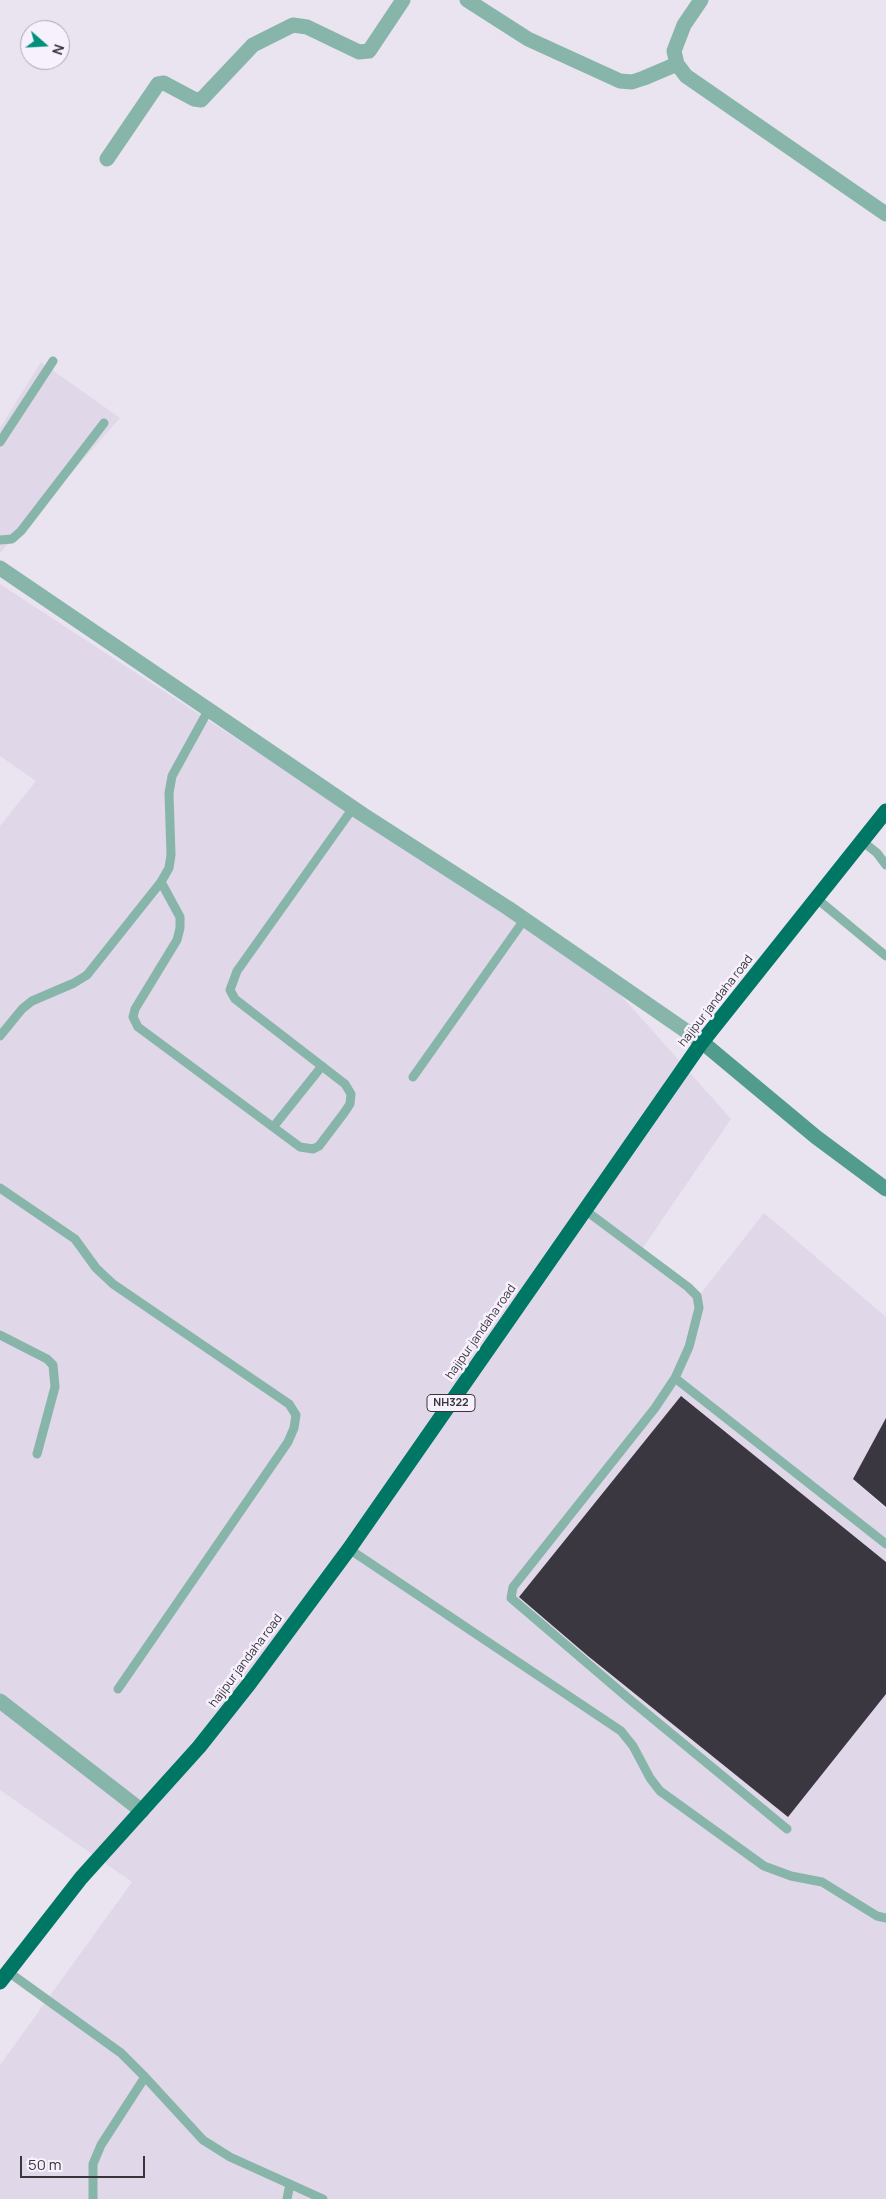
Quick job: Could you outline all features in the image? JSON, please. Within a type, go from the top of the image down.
[{"type":"highway","name":"hajipur jandaha road","points":[[4,1976],[80,1878],[142,1811],[229,1710],[349,1549],[702,1042],[886,811]]},
{"type":"street","points":[[107,159],[158,84],[164,83],[194,99],[201,100],[253,45],[293,25],[307,27],[359,52],[369,51],[403,0]]},
{"type":"street","points":[[467,0],[528,39],[620,81],[632,82],[677,64]]},
{"type":"street","points":[[701,0],[677,38],[674,51],[677,64],[686,76],[886,214]]},
{"type":"street","points":[[0,568],[353,808],[524,920],[702,1042],[816,1137],[886,1189]]},
{"type":"street","points":[[0,1701],[142,1811]]},
{"type":"lane","points":[[0,442],[53,361]]},
{"type":"lane","points":[[0,540],[12,539],[21,531],[104,423]]},
{"type":"lane","points":[[0,1036],[22,1008],[32,1001],[87,975],[162,882],[169,868],[171,855],[168,792],[172,776],[209,709]]},
{"type":"lane","points":[[162,882],[180,917],[180,928],[177,940],[135,1009],[133,1017],[138,1027],[307,1150],[319,1146],[350,1104],[351,1094],[345,1084],[235,999],[230,990],[237,971],[353,808]]},
{"type":"lane","points":[[862,840],[877,853],[886,865]]},
{"type":"lane","points":[[816,898],[886,956]]},
{"type":"lane","points":[[413,1077],[524,920]]},
{"type":"lane","points":[[274,1126],[322,1066]]},
{"type":"lane","points":[[0,1188],[75,1239],[96,1268],[113,1284],[289,1404],[296,1415],[294,1428],[288,1442],[118,1689]]},
{"type":"lane","points":[[585,1210],[697,1296],[699,1308],[689,1347],[675,1378],[655,1408],[513,1587],[511,1598],[628,1698],[787,1829]]},
{"type":"lane","points":[[0,1335],[47,1359],[53,1365],[55,1387],[37,1454]]},
{"type":"lane","points":[[675,1378],[886,1544]]},
{"type":"lane","points":[[349,1549],[621,1731],[633,1746],[650,1778],[660,1791],[764,1866],[791,1876],[822,1882],[877,1916],[886,1918]]},
{"type":"lane","points":[[4,1976],[121,2053],[145,2076],[202,2140],[230,2157],[323,2199]]},
{"type":"lane","points":[[93,2199],[93,2164],[98,2151],[145,2076]]},
{"type":"lane","points":[[286,2199],[290,2184]]},
{"type":"shaded area","points":[[41,362],[120,418],[0,553],[0,428]]},
{"type":"shaded area","points":[[0,584],[610,983],[731,1119],[640,1252],[698,1297],[764,1213],[886,1317],[886,1436],[853,1479],[886,1509],[886,2199],[0,2199],[0,2065],[132,1882],[0,1790],[0,826],[36,781],[0,756]]},
{"type":"building","points":[[681,1396],[886,1562],[886,1694],[788,1817],[588,1656],[519,1597]]},
{"type":"building","points":[[886,1418],[886,1507],[853,1479]]}]
